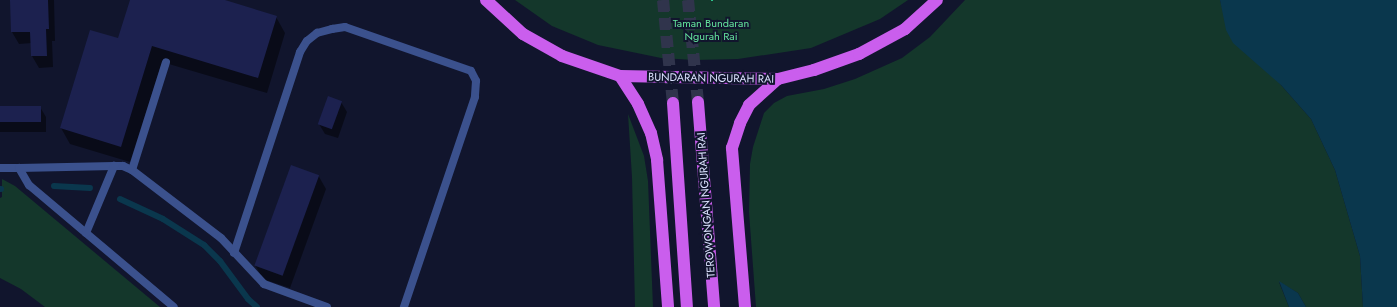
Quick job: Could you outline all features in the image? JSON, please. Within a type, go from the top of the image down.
[{"type":"highway","name":"BUNDARAN NGURAH RAI","points":[[486,0],[523,34],[562,56],[620,76],[778,79],[814,70],[859,54],[905,29],[937,0]]},
{"type":"highway","points":[[620,76],[638,104],[651,133],[657,160],[668,307]]},
{"type":"highway","points":[[744,307],[732,148],[740,123],[749,106],[778,79]]},
{"type":"highway","name":"TEROWONGAN NGURAH RAI","points":[[698,102],[714,307]]},
{"type":"highway","points":[[673,103],[687,307]]},
{"type":"lane","points":[[234,253],[300,52],[307,41],[317,33],[345,28],[471,71],[476,81],[475,97],[404,307]]},
{"type":"lane","points":[[132,170],[166,62]]},
{"type":"lane","points":[[86,233],[114,166]]},
{"type":"lane","points":[[0,168],[123,166],[132,170],[221,238],[264,284],[327,307]]},
{"type":"lane","points":[[19,168],[29,185],[174,307]]},
{"type":"green space","name":"Taman Bundaran Ngurah Rai","points":[[515,0],[908,0],[880,19],[811,48],[738,59],[694,60],[661,58],[598,45],[552,26]]},
{"type":"green space","points":[[965,0],[1220,0],[1223,11],[1281,85],[1311,119],[1335,170],[1360,256],[1363,307],[1306,307],[1298,293],[1279,282],[1289,307],[756,307],[749,212],[750,164],[753,147],[764,113],[774,103],[787,96],[824,89],[855,79],[902,58],[930,37]]},
{"type":"green space","points":[[628,114],[644,156],[648,181],[653,307],[635,307],[632,177]]},
{"type":"green space","points":[[2,179],[15,186],[160,307],[45,307],[21,289],[0,278],[0,198],[2,197]]},
{"type":"water","points":[[1220,0],[1397,0],[1397,307],[1363,307],[1360,256],[1335,170],[1311,119],[1281,85],[1233,43],[1226,30]]},
{"type":"water","points":[[1279,281],[1298,293],[1306,307],[1289,307]]},
{"type":"building","points":[[10,0],[48,0],[49,29],[46,29],[47,56],[31,56],[30,32],[11,32]]},
{"type":"building","points":[[130,0],[225,0],[277,16],[258,78],[152,46],[121,147],[60,128],[90,30],[118,38]]},
{"type":"building","points":[[328,96],[342,101],[332,129],[318,124]]},
{"type":"building","points":[[0,106],[41,106],[41,122],[0,122]]},
{"type":"building","points":[[291,165],[319,175],[283,276],[254,266]]},
{"type":"waterway","points":[[54,186],[90,188]]},
{"type":"waterway","points":[[120,199],[163,219],[204,245],[220,261],[248,299],[257,307]]},
{"type":"tunnel","points":[[663,0],[673,103]]},
{"type":"tunnel","points":[[688,0],[698,102]]}]
